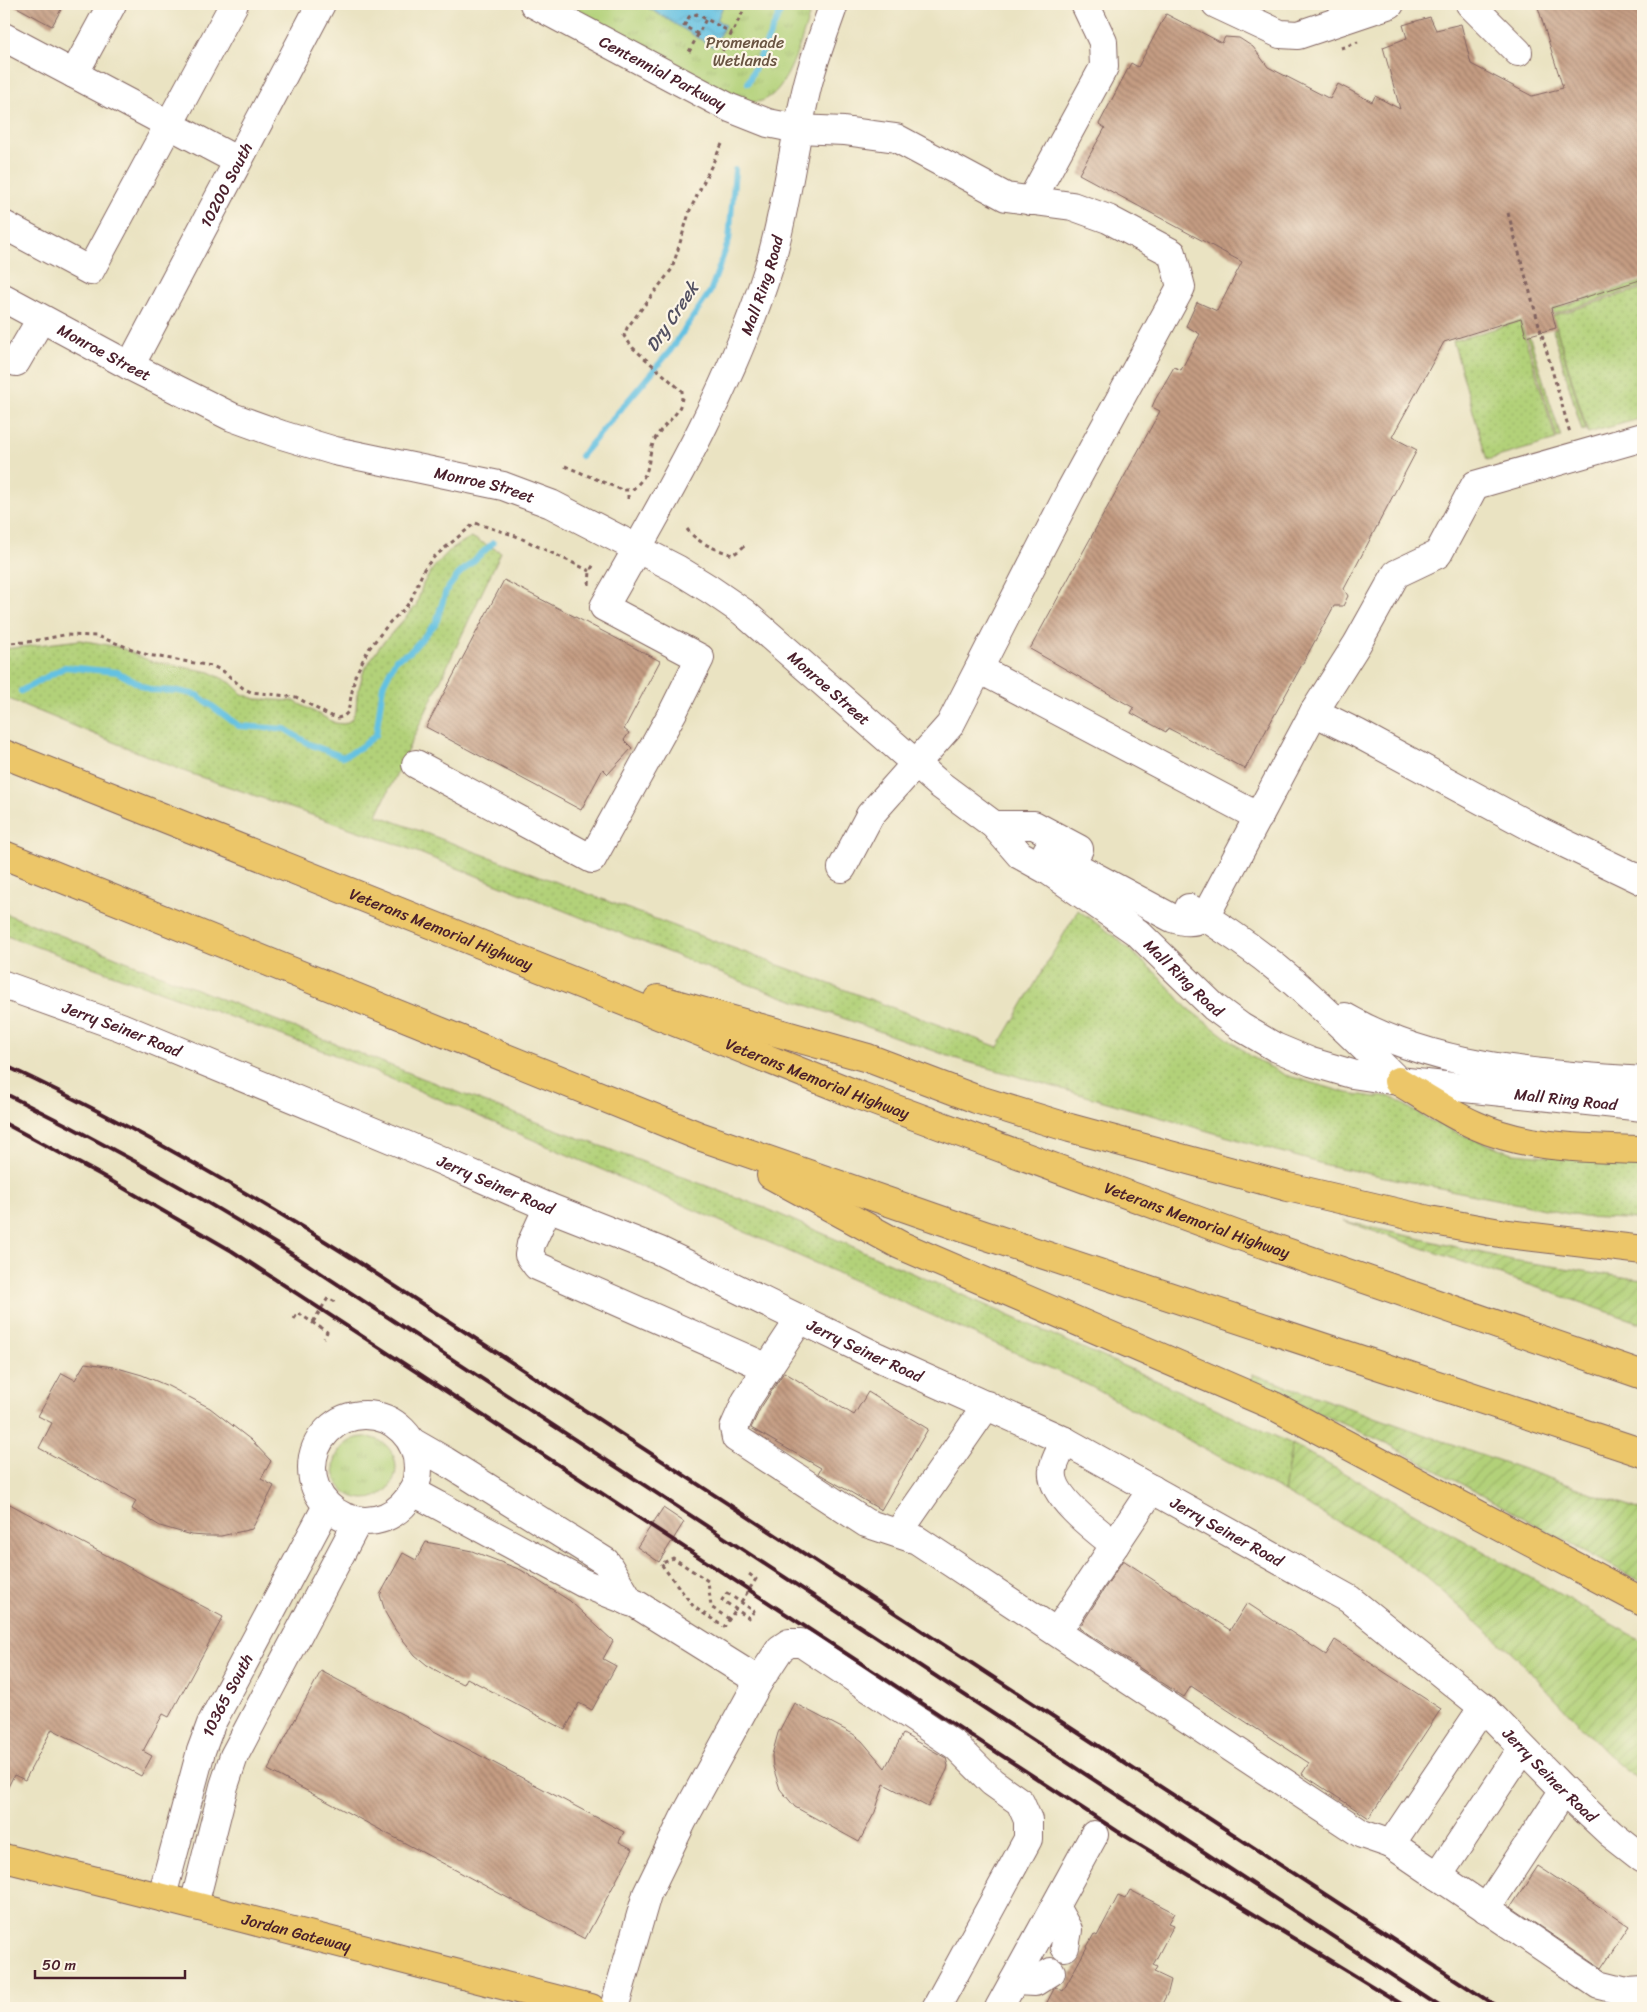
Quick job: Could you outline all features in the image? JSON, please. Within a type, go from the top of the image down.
[{"type":"main road","name":"Veterans Memorial Highway","points":[[4,754],[858,1095],[1247,1238],[1643,1375]]},
{"type":"main road","points":[[4,855],[699,1136],[981,1234],[1643,1453]]},
{"type":"main road","points":[[515,959],[868,1058],[976,1099],[1070,1128],[1288,1187],[1481,1230],[1572,1243],[1643,1250]]},
{"type":"main road","points":[[1398,1081],[1476,1126],[1528,1142],[1575,1148],[1643,1150]]},
{"type":"main road","points":[[699,1136],[900,1245],[1274,1406],[1643,1602]]},
{"type":"main road","points":[[1486,1520],[1643,1620]]},
{"type":"main road","name":"Jordan Gateway","points":[[4,1858],[162,1896],[279,1929],[591,2008]]},
{"type":"street","points":[[74,74],[112,4]]},
{"type":"street","points":[[4,225],[90,271],[234,4]]},
{"type":"street","name":"10200 South","points":[[130,366],[321,4]]},
{"type":"street","name":"Centennial Parkway","points":[[534,4],[730,108],[768,123],[798,130],[844,131],[896,138],[1006,198],[1072,206],[1108,219],[1172,253],[1181,287],[1070,491],[950,725],[914,763],[870,815],[842,868]]},
{"type":"street","name":"Mall Ring Road","points":[[416,764],[592,859],[674,710],[700,658],[604,607],[716,402],[745,336],[769,266],[786,198],[808,82],[834,4]]},
{"type":"street","points":[[1031,201],[1104,67],[1103,42],[1084,4]]},
{"type":"street","points":[[1216,4],[1280,34],[1289,35],[1298,35],[1390,4]]},
{"type":"street","points":[[1470,4],[1518,52]]},
{"type":"street","points":[[4,37],[238,162]]},
{"type":"street","name":"Monroe Street","points":[[4,298],[130,366],[232,417],[335,451],[503,486],[551,504],[686,574],[744,612],[914,763]]},
{"type":"street","points":[[16,362],[41,319]]},
{"type":"street","points":[[1205,917],[1314,712],[1357,644],[1396,574],[1438,554],[1475,485],[1643,437]]},
{"type":"street","points":[[979,669],[1259,817]]},
{"type":"street","points":[[1314,712],[1539,832],[1643,881]]},
{"type":"street","name":"Mall Ring Road","points":[[914,763],[958,800],[994,825],[1020,855],[1049,871],[1138,934],[1196,990],[1241,1027],[1274,1047],[1311,1062],[1352,1074],[1398,1081],[1643,1107]]},
{"type":"street","name":"Mall Ring Road","points":[[994,825],[1034,825],[1205,917],[1244,941],[1280,969],[1398,1081]]},
{"type":"street","name":"Jerry Seiner Road","points":[[4,985],[120,1027],[408,1146],[548,1207],[660,1251],[878,1356],[1065,1441],[1348,1599],[1483,1707],[1564,1790],[1611,1834],[1643,1859]]},
{"type":"street","name":"Mall Ring Road","points":[[1314,1000],[1360,1026],[1386,1038],[1457,1060],[1586,1077],[1643,1081]]},
{"type":"street","points":[[548,1207],[531,1244],[529,1255],[537,1266],[768,1368]]},
{"type":"street","points":[[800,1319],[746,1401],[734,1428],[736,1438],[866,1523],[916,1540],[1362,1834],[1391,1844],[1599,1985],[1627,1992],[1643,1991]]},
{"type":"street","points":[[898,1533],[987,1405]]},
{"type":"street","points":[[412,1442],[418,1467],[417,1480],[405,1503],[389,1515],[377,1520],[358,1521],[341,1516],[327,1506],[316,1491],[311,1466],[318,1442],[340,1420],[352,1416],[378,1416],[400,1428],[412,1442],[445,1460],[606,1562],[630,1602]]},
{"type":"street","points":[[1065,1441],[1052,1471],[1059,1492],[1086,1522],[1115,1545]]},
{"type":"street","points":[[1057,1632],[1152,1489]]},
{"type":"street","points":[[412,1491],[583,1583],[630,1602],[759,1681]]},
{"type":"street","name":"10365 South","points":[[162,1896],[201,1750],[211,1724],[327,1506]]},
{"type":"street","name":"10365 South","points":[[194,1905],[224,1786],[234,1756],[358,1521]]},
{"type":"street","points":[[614,2008],[643,1907],[654,1879],[683,1820],[759,1681],[780,1649],[789,1642],[801,1643],[948,1739],[992,1782],[1020,1802],[1025,1812],[1028,1820],[1028,1839],[936,2008]]},
{"type":"street","points":[[1391,1844],[1483,1707]]},
{"type":"street","points":[[1438,1876],[1522,1749]]},
{"type":"street","points":[[1486,1909],[1564,1790]]},
{"type":"street","points":[[999,2008],[1094,1836]]},
{"type":"street","points":[[1055,1907],[1068,1930],[1065,1947]]},
{"type":"street","points":[[1014,1981],[1035,1982],[1051,1972]]},
{"type":"path","points":[[715,65],[747,4]]},
{"type":"path","points":[[698,34],[684,26],[689,17],[697,14],[732,33]]},
{"type":"path","points":[[689,52],[706,19]]},
{"type":"path","points":[[628,492],[641,482],[648,470],[654,441],[679,410],[683,400],[682,391],[633,348],[624,336],[627,328],[672,269],[693,203],[723,142]]},
{"type":"path","points":[[1508,214],[1573,442]]},
{"type":"path","points":[[565,466],[628,492]]},
{"type":"path","points":[[628,492],[628,499]]},
{"type":"path","points":[[4,642],[28,642],[64,635],[97,636],[148,655],[200,662],[212,666],[223,670],[243,688],[251,692],[296,697],[338,718],[348,712],[351,687],[360,662],[390,622],[411,600],[424,569],[434,557],[475,523],[516,536],[590,571]]},
{"type":"path","points":[[687,529],[700,542],[733,556],[747,544]]},
{"type":"path","points":[[589,586],[590,571],[594,564]]},
{"type":"path","points":[[313,1322],[328,1298],[337,1303]]},
{"type":"path","points":[[294,1319],[298,1313],[313,1322],[328,1332],[324,1338]]},
{"type":"path","points":[[729,1619],[711,1607],[708,1581],[673,1558],[661,1564],[694,1608],[724,1627],[736,1609]]},
{"type":"path","points":[[741,1602],[756,1579],[749,1574]]},
{"type":"path","points":[[727,1593],[741,1602],[754,1611],[749,1618],[722,1600],[727,1593]]},
{"type":"green space","name":"Promenade Wetlands","points":[[554,4],[813,4],[796,56],[783,83],[766,99],[759,102],[751,102],[736,101]]},
{"type":"green space","points":[[1643,281],[1643,286],[1554,314],[1553,309]]},
{"type":"green space","points":[[1643,288],[1643,418],[1588,433],[1553,316]]},
{"type":"green space","points":[[1520,321],[1556,440],[1487,460],[1453,341]]},
{"type":"green space","points":[[1556,328],[1586,430],[1582,431],[1553,330]]},
{"type":"green space","points":[[1527,337],[1530,338],[1561,437],[1557,438]]},
{"type":"green space","points":[[471,537],[501,552],[377,815],[998,1047],[1078,910],[1114,936],[1158,975],[1187,1008],[1252,1057],[1285,1075],[1347,1093],[1376,1097],[1390,1096],[1429,1120],[1470,1138],[1513,1153],[1643,1164],[1643,1220],[1584,1217],[1326,1165],[954,1058],[745,983],[402,846],[186,772],[4,697],[4,649],[80,640],[119,647],[150,661],[210,672],[231,683],[242,694],[256,699],[294,701],[335,723],[344,724],[351,720],[356,710],[357,695],[364,670],[380,646],[416,606],[423,584],[434,567],[451,549]]},
{"type":"green space","points":[[4,913],[460,1093],[765,1208],[1153,1379],[1292,1444],[1284,1492],[1088,1385],[768,1242],[330,1053],[4,935]]},
{"type":"green space","points":[[1344,1221],[1512,1260],[1643,1280],[1643,1324]]},
{"type":"green space","points":[[1252,1374],[1643,1511],[1643,1583],[1388,1444],[1252,1383]]},
{"type":"green space","points":[[365,1437],[382,1442],[387,1446],[391,1451],[396,1468],[391,1485],[387,1490],[382,1494],[365,1499],[348,1494],[343,1490],[339,1485],[334,1468],[339,1451],[343,1446],[348,1442]]},
{"type":"green space","points":[[1292,1444],[1643,1641],[1643,1784],[1606,1753],[1517,1658],[1425,1576],[1383,1547],[1284,1492]]},
{"type":"water","points":[[642,4],[724,4],[717,20],[725,25],[713,47]]},
{"type":"building","points":[[11,4],[64,4],[52,26]]},
{"type":"building","points":[[1537,4],[1643,4],[1643,279],[1551,308],[1556,328],[1526,336],[1521,318],[1444,342],[1392,437],[1417,450],[1344,589],[1348,596],[1343,606],[1334,606],[1245,769],[1168,728],[1166,732],[1131,713],[1134,708],[1030,649],[1160,411],[1152,407],[1155,400],[1174,367],[1181,370],[1200,334],[1186,326],[1197,302],[1217,311],[1242,262],[1079,174],[1105,128],[1099,124],[1131,63],[1138,67],[1166,14],[1222,43],[1225,37],[1239,38],[1253,47],[1268,67],[1330,99],[1338,84],[1372,102],[1375,96],[1400,109],[1383,47],[1407,38],[1403,25],[1430,17],[1436,30],[1461,24],[1471,64],[1532,96],[1563,88]]},
{"type":"building","points":[[504,580],[660,661],[624,729],[629,733],[624,740],[632,748],[608,774],[603,769],[581,810],[426,727]]},
{"type":"building","points":[[85,1363],[114,1367],[142,1375],[168,1386],[210,1408],[251,1440],[271,1461],[261,1479],[274,1486],[252,1529],[221,1536],[206,1536],[191,1535],[160,1526],[132,1509],[136,1501],[39,1448],[52,1423],[38,1416],[62,1373],[75,1380]]},
{"type":"building","points":[[784,1372],[854,1415],[868,1392],[928,1429],[881,1510],[818,1473],[821,1468],[751,1428],[760,1409]]},
{"type":"building","points":[[4,1501],[223,1617],[169,1717],[163,1714],[143,1751],[152,1756],[141,1776],[52,1729],[25,1780],[14,1775],[4,1795]]},
{"type":"building","points":[[663,1508],[684,1522],[659,1562],[637,1547]]},
{"type":"building","points":[[426,1542],[472,1551],[521,1570],[570,1601],[613,1641],[603,1659],[616,1666],[592,1710],[579,1703],[565,1730],[467,1678],[464,1684],[451,1679],[427,1665],[415,1655],[396,1631],[386,1614],[380,1595],[403,1553],[416,1560]]},
{"type":"building","points":[[1123,1560],[1230,1630],[1247,1603],[1326,1655],[1335,1640],[1441,1709],[1369,1818],[1302,1774],[1309,1763],[1191,1686],[1184,1697],[1079,1628]]},
{"type":"building","points":[[321,1671],[624,1832],[619,1842],[633,1849],[585,1939],[268,1770]]},
{"type":"building","points":[[794,1703],[853,1734],[862,1741],[885,1768],[903,1734],[946,1758],[947,1770],[928,1807],[884,1784],[875,1812],[859,1842],[795,1807],[780,1789],[773,1767],[772,1755],[778,1733]]},
{"type":"building","points":[[1538,1866],[1629,1926],[1601,1968],[1511,1907]]},
{"type":"building","points":[[1130,1890],[1175,1913],[1169,1923],[1174,1925],[1153,1965],[1157,1967],[1154,1972],[1171,1980],[1168,1992],[1160,2008],[1044,2008],[1056,1987],[1063,1991],[1094,1934],[1097,1936],[1118,1896],[1125,1899]]},
{"type":"waterway","name":"Dry Creek","points":[[748,83],[784,4]]},
{"type":"waterway","name":"Dry Creek","points":[[581,456],[670,351],[710,292],[729,240],[735,170]]},
{"type":"waterway","name":"Dry Creek","points":[[21,691],[65,667],[117,672],[150,690],[178,691],[197,695],[239,726],[285,729],[309,744],[343,757],[361,747],[376,735],[383,685],[396,659],[410,652],[436,623],[446,591],[458,575],[493,543]]},
{"type":"railway","points":[[4,1065],[94,1109],[181,1156],[352,1258],[1499,2008]]},
{"type":"railway","points":[[4,1093],[144,1167],[281,1247],[1442,2008]]},
{"type":"railway","points":[[4,1123],[101,1175],[232,1251],[1117,1831],[1408,2008]]}]
